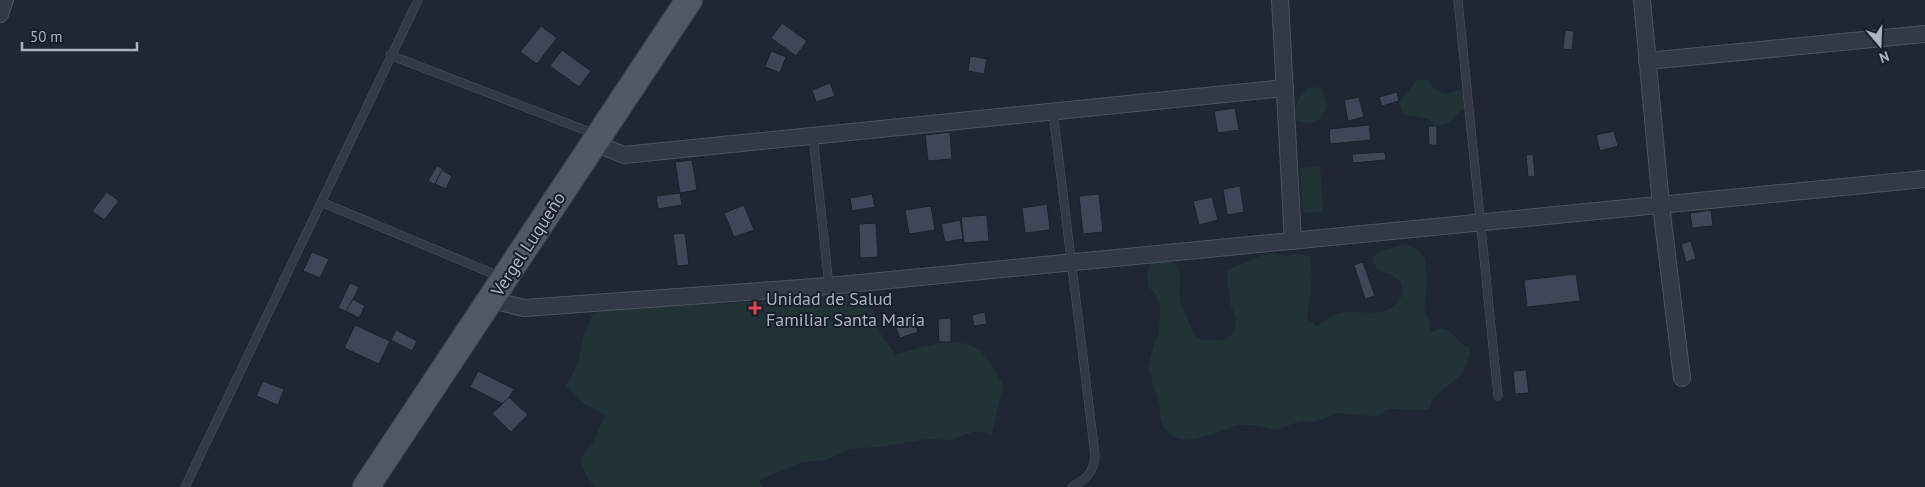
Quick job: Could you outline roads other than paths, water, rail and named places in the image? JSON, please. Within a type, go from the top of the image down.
[{"type":"main road","name":"Vergel Luqueño","points":[[366,487],[689,0]]},
{"type":"street","points":[[0,14],[5,0]]},
{"type":"street","points":[[1280,0],[1293,241]]},
{"type":"street","points":[[1642,0],[1661,205],[1682,378]]},
{"type":"street","points":[[1647,61],[1925,34]]},
{"type":"street","points":[[597,139],[624,155],[1285,88]]},
{"type":"street","points":[[498,290],[524,308],[829,286],[1925,179]]},
{"type":"lane","points":[[185,487],[390,55],[418,0]]},
{"type":"lane","points":[[1458,0],[1498,396]]},
{"type":"lane","points":[[390,55],[597,139]]},
{"type":"lane","points":[[1053,112],[1095,455],[1094,467],[1089,475],[1072,487]]},
{"type":"lane","points":[[813,136],[829,286]]},
{"type":"lane","points":[[321,202],[498,290]]},
{"type":"place","name":"Unidad de Salud Familiar Santa María","points":[[755,308]]}]
